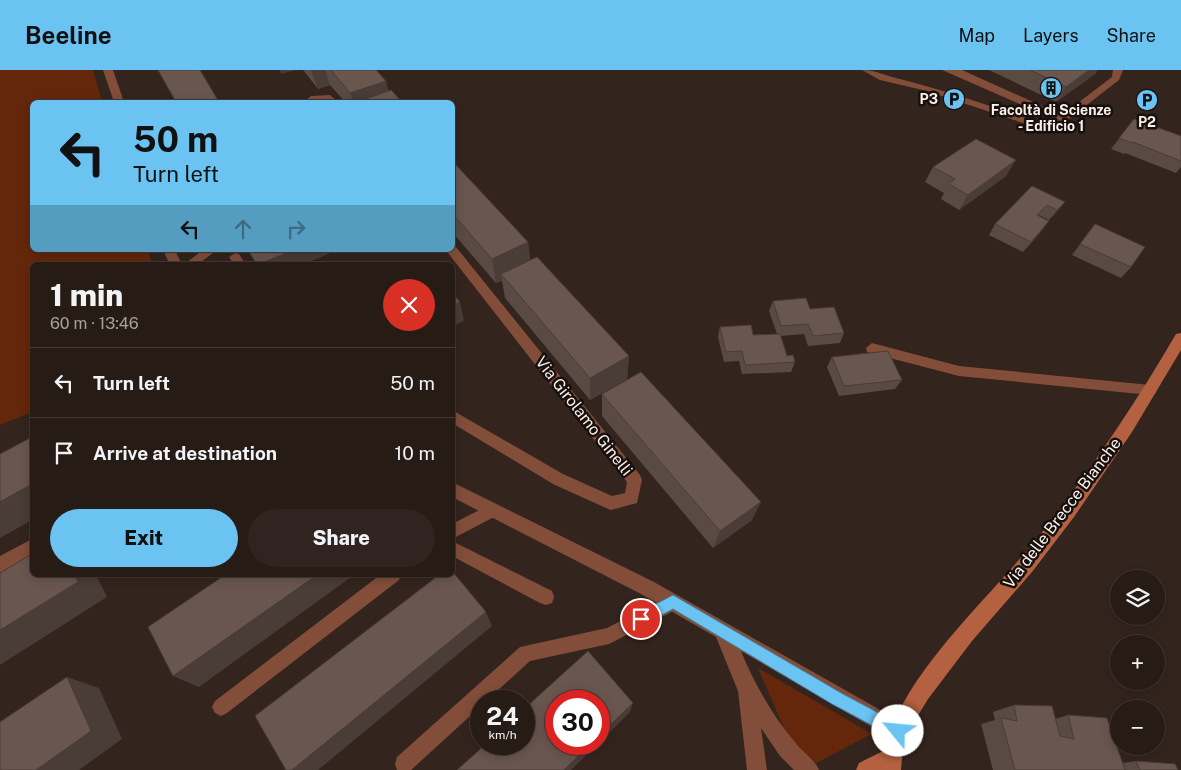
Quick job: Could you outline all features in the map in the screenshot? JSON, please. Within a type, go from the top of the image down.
[{"type":"street","points":[[108,70],[118,100]]},
{"type":"street","name":"Via delle Brecce Bianche","points":[[866,770],[891,764],[898,731],[948,654],[1026,567],[1093,476],[1150,390],[1181,338]]},
{"type":"street","points":[[455,491],[673,602],[838,699],[898,731]]},
{"type":"street","points":[[723,631],[747,690],[787,749],[809,770]]},
{"type":"street","points":[[747,690],[757,770]]},
{"type":"lane","points":[[867,70],[883,78],[930,89],[1041,126],[1063,119],[1116,78],[1118,70]]},
{"type":"lane","points":[[947,70],[959,72],[1063,119]]},
{"type":"lane","points":[[312,100],[314,98],[330,98],[332,100]]},
{"type":"lane","points":[[193,262],[208,252]]},
{"type":"lane","name":"Via Girolamo Ginelli","points":[[454,252],[635,480],[632,498],[611,502],[558,479],[455,418]]},
{"type":"lane","points":[[872,348],[959,371],[1150,390]]},
{"type":"lane","points":[[455,530],[492,511]]},
{"type":"lane","points":[[0,565],[30,547]]},
{"type":"lane","points":[[455,550],[546,597]]},
{"type":"lane","points":[[221,706],[390,577]]},
{"type":"lane","points":[[404,764],[526,653],[609,636],[673,602]]},
{"type":"shaded area","points":[[0,70],[93,70],[101,100],[30,100],[30,252],[148,252],[152,262],[30,262],[30,413],[0,425]]},
{"type":"shaded area","points":[[758,668],[872,734],[816,763],[793,741],[783,726]]},
{"type":"building","points":[[158,70],[200,70],[218,100],[175,100]]},
{"type":"building","points":[[331,70],[376,70],[386,81],[350,93]]},
{"type":"building","points":[[1030,70],[1089,70],[1066,87]]},
{"type":"building","points":[[391,90],[400,100],[363,100]]},
{"type":"building","points":[[1134,119],[1181,136],[1181,161],[1119,138]]},
{"type":"building","points":[[976,139],[1016,160],[968,195],[949,184],[955,179],[933,167]]},
{"type":"building","points":[[455,164],[528,242],[492,259],[455,216]]},
{"type":"building","points":[[1032,186],[1065,202],[1057,210],[1047,205],[1037,215],[1049,221],[1031,242],[995,224]]},
{"type":"building","points":[[1095,224],[1145,247],[1131,267],[1080,244]]},
{"type":"building","points":[[249,252],[289,252],[264,262],[255,262]]},
{"type":"building","points":[[537,257],[629,356],[590,378],[501,274]]},
{"type":"building","points":[[455,296],[460,302],[455,304]]},
{"type":"building","points":[[806,298],[810,309],[834,307],[844,333],[813,336],[808,324],[781,326],[773,301]]},
{"type":"building","points":[[751,325],[753,335],[780,334],[787,356],[793,355],[795,362],[745,365],[742,351],[726,352],[720,327]]},
{"type":"building","points":[[888,351],[902,380],[844,386],[832,357]]},
{"type":"building","points":[[641,372],[761,502],[720,531],[602,394]]},
{"type":"building","points":[[30,438],[30,485],[0,502],[0,454]]},
{"type":"building","points":[[30,555],[30,577],[76,577],[78,582],[0,630],[0,573]]},
{"type":"building","points":[[455,575],[486,612],[292,770],[286,770],[255,716],[436,577],[455,577]]},
{"type":"building","points":[[222,577],[314,577],[173,676],[148,627]]},
{"type":"building","points":[[588,651],[633,703],[610,725],[610,690],[545,690],[545,755],[580,755],[564,770],[457,770],[474,755],[535,755],[535,699]]},
{"type":"building","points":[[67,677],[91,731],[36,770],[0,770],[0,722]]},
{"type":"building","points":[[1014,705],[1052,706],[1060,736],[1074,739],[1068,715],[1107,718],[1110,727],[1110,755],[1120,755],[1125,770],[1015,770],[1001,718],[1017,721]]},
{"type":"building","points":[[1136,761],[1175,764],[1178,770],[1140,770]]},
{"type":"place","name":"Facoltà di Scienze - Edificio 1","points":[[1051,88]]},
{"type":"place","name":"P3","points":[[954,99]]},
{"type":"place","name":"P2","points":[[1147,100]]},
{"type":"route","points":[[641,619],[673,602],[838,699],[898,731]]}]
